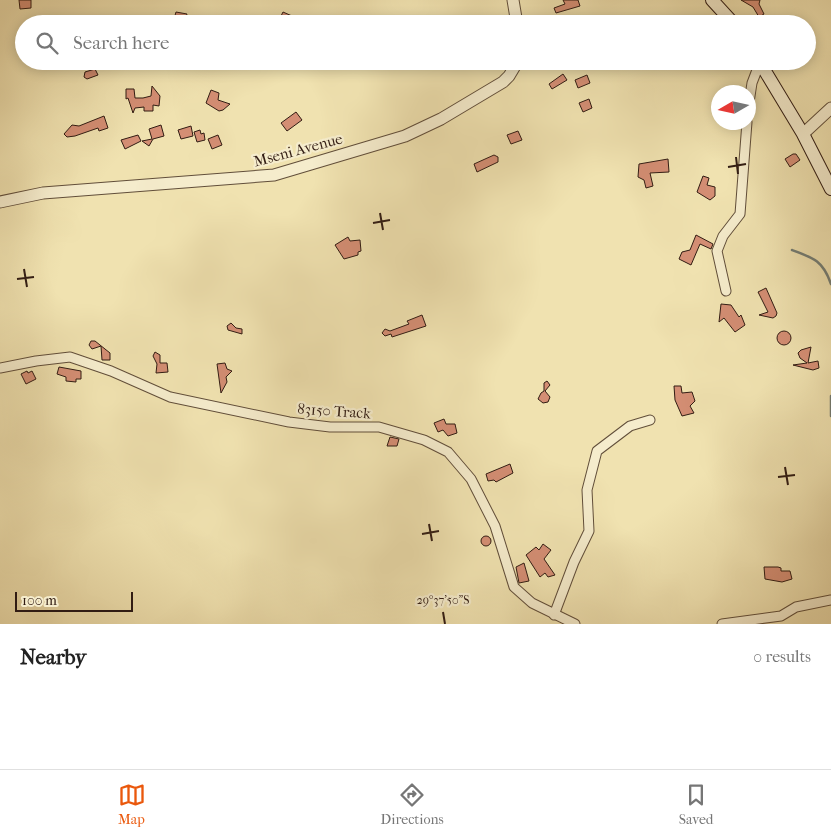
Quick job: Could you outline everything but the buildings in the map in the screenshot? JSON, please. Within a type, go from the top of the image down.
[{"type":"main road","points":[[712,0],[726,15]]},
{"type":"main road","points":[[764,70],[803,134],[831,190]]},
{"type":"street","points":[[513,0],[516,15]]},
{"type":"street","name":"Mseni Avenue","points":[[0,202],[43,193],[274,175],[405,136],[503,82],[514,70]]},
{"type":"street","points":[[752,85],[756,70]]},
{"type":"street","points":[[803,134],[831,108]]},
{"type":"street","points":[[726,290],[717,251],[722,236],[740,214],[746,130]]},
{"type":"street","name":"83150 Track","points":[[0,368],[70,357],[111,371],[170,397],[289,422],[330,427],[379,428],[398,431],[430,443],[456,458],[476,487],[495,526],[514,587],[532,603],[575,624]]},
{"type":"street","points":[[554,615],[574,562],[589,531],[587,490],[597,451],[630,426],[650,420]]},
{"type":"street","points":[[722,624],[780,616],[796,606],[831,600]]},
{"type":"waterway","points":[[792,250],[817,261],[825,270],[831,284]]},
{"type":"waterway","points":[[831,396],[831,416]]}]
